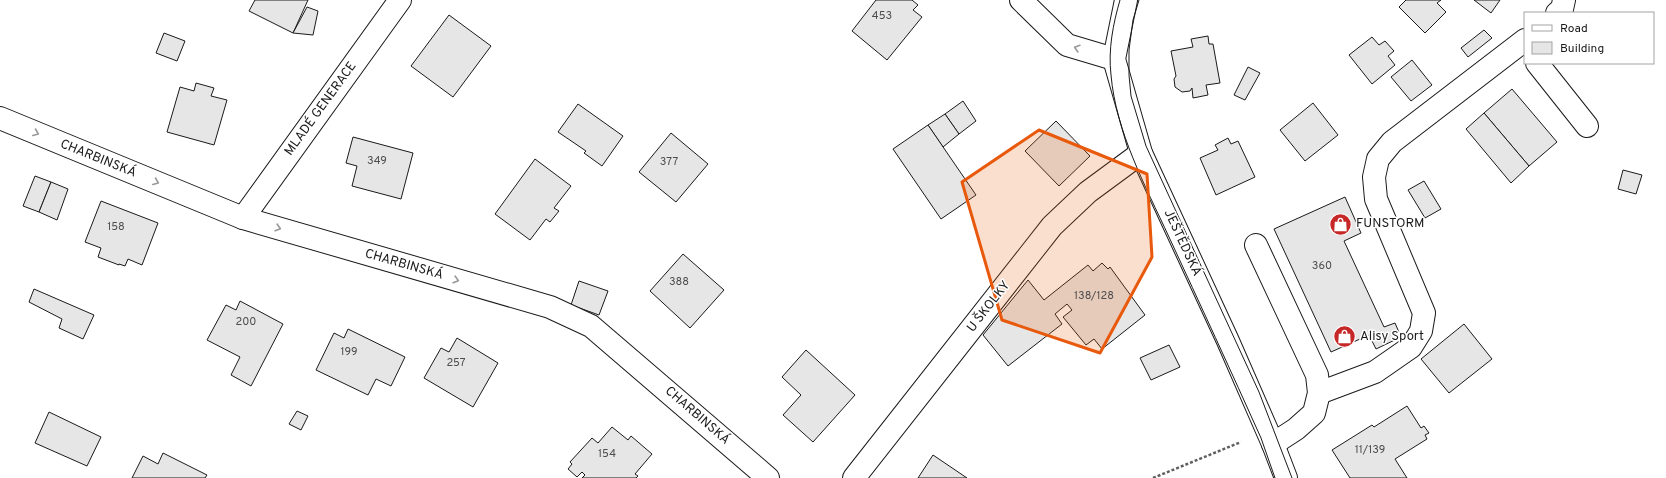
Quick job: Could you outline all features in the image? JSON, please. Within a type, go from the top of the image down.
[{"type":"street","name":"MLADÉ GENERACE","points":[[243,218],[400,0]]},
{"type":"street","points":[[1021,0],[1067,45],[1114,60]]},
{"type":"street","name":"JEŠTĚDSKÁ","points":[[1126,0],[1114,60],[1141,153],[1228,341],[1270,436],[1286,478]]},
{"type":"street","points":[[1558,12],[1562,9],[1564,0]]},
{"type":"street","points":[[1319,393],[1375,372],[1411,347],[1421,330],[1424,313],[1376,199],[1374,178],[1378,159],[1392,142],[1524,44]]},
{"type":"street","points":[[1537,64],[1587,126]]},
{"type":"street","name":"CHARBINSKÁ","points":[[0,118],[243,218],[550,307],[591,326],[768,478]]},
{"type":"street","name":"U ŠKOLKY","points":[[854,478],[1052,226],[1088,192],[1141,153]]},
{"type":"street","points":[[1256,245],[1317,375],[1319,393],[1314,413],[1296,429],[1270,436]]},
{"type":"path","points":[[1153,478],[1249,438],[1270,436]]},
{"type":"highlighted area","points":[[1039,130],[1147,174],[1152,257],[1100,353],[1002,320],[962,182]]},
{"type":"building","points":[[255,0],[308,0],[293,33],[249,11]]},
{"type":"building","points":[[876,0],[912,0],[918,5],[913,10],[922,17],[887,60],[852,31]]},
{"type":"building","points":[[1406,0],[1441,0],[1437,3],[1446,12],[1425,33],[1399,7]]},
{"type":"building","points":[[1474,0],[1500,0],[1491,13]]},
{"type":"building","points":[[307,7],[318,11],[313,35],[293,33]]},
{"type":"building","points":[[449,15],[491,46],[453,97],[411,66]]},
{"type":"building","points":[[1484,30],[1492,38],[1468,57],[1461,48]]},
{"type":"building","points":[[164,33],[185,41],[177,61],[156,53]]},
{"type":"building","points":[[1208,36],[1209,44],[1213,44],[1220,83],[1206,85],[1208,95],[1193,98],[1192,88],[1190,91],[1182,92],[1175,87],[1174,79],[1176,76],[1171,51],[1193,47],[1191,39]]},
{"type":"building","points":[[1372,37],[1379,45],[1385,41],[1394,51],[1388,56],[1395,65],[1372,84],[1349,55]]},
{"type":"building","points":[[1412,60],[1432,85],[1411,101],[1391,77]]},
{"type":"building","points":[[1248,67],[1260,73],[1245,100],[1234,95]]},
{"type":"building","points":[[196,83],[214,88],[211,96],[227,100],[214,145],[167,132],[180,87],[194,91]]},
{"type":"building","points":[[1512,89],[1557,142],[1529,166],[1484,113]]},
{"type":"building","points":[[963,101],[976,121],[959,134],[945,114]]},
{"type":"building","points":[[1313,103],[1338,135],[1305,161],[1280,130]]},
{"type":"building","points":[[578,104],[623,136],[602,166],[584,153],[586,151],[558,132]]},
{"type":"building","points":[[1484,113],[1529,166],[1511,183],[1466,129]]},
{"type":"building","points":[[945,114],[959,134],[943,147],[928,125]]},
{"type":"building","points":[[1056,121],[1090,156],[1059,186],[1025,151]]},
{"type":"building","points":[[928,125],[976,195],[941,219],[893,149]]},
{"type":"building","points":[[671,133],[708,164],[676,202],[639,172]]},
{"type":"building","points":[[353,137],[413,153],[401,199],[352,186],[357,166],[346,163]]},
{"type":"building","points":[[1228,138],[1231,144],[1238,141],[1255,177],[1216,195],[1200,158],[1218,150],[1215,145]]},
{"type":"building","points":[[535,159],[571,186],[554,208],[559,211],[550,222],[546,219],[530,240],[495,214]]},
{"type":"building","points":[[1623,170],[1642,175],[1636,194],[1618,189]]},
{"type":"building","points":[[35,176],[51,182],[39,212],[23,206]]},
{"type":"building","points":[[1424,181],[1441,209],[1425,218],[1408,190]]},
{"type":"building","points":[[51,182],[68,189],[57,220],[39,212]]},
{"type":"building","points":[[1345,197],[1361,233],[1344,241],[1384,327],[1395,323],[1401,337],[1376,349],[1369,335],[1331,352],[1274,229]]},
{"type":"building","points":[[101,201],[158,223],[142,265],[128,259],[125,266],[119,265],[98,257],[101,248],[85,242]]},
{"type":"building","points":[[683,254],[724,290],[690,328],[650,291]]},
{"type":"building","points":[[1102,263],[1108,269],[1110,267],[1145,315],[1102,349],[1094,339],[1086,345],[1063,317],[1072,310],[1067,304],[1055,314],[1062,324],[1008,366],[983,335],[1028,280],[1044,300],[1088,265],[1093,271]]},
{"type":"building","points":[[579,281],[608,291],[599,315],[571,305]]},
{"type":"building","points":[[34,289],[94,315],[83,339],[59,328],[62,319],[29,302]]},
{"type":"building","points":[[240,301],[283,324],[251,386],[231,375],[240,357],[207,340],[226,305],[236,310]]},
{"type":"building","points":[[1464,324],[1492,359],[1449,393],[1421,359]]},
{"type":"building","points":[[348,329],[405,357],[391,386],[376,379],[368,395],[316,370],[334,333],[344,338]]},
{"type":"building","points":[[457,338],[498,363],[473,407],[424,378],[441,348],[449,352]]},
{"type":"building","points":[[1169,345],[1180,367],[1151,380],[1140,358]]},
{"type":"building","points":[[806,350],[855,395],[813,442],[783,415],[801,395],[782,377]]},
{"type":"building","points":[[1407,406],[1421,428],[1424,426],[1429,433],[1425,435],[1427,439],[1395,459],[1407,478],[1350,478],[1332,450],[1372,425],[1374,427]]},
{"type":"building","points":[[297,411],[308,416],[301,430],[289,424]]},
{"type":"building","points":[[49,412],[101,437],[87,466],[35,443]]},
{"type":"building","points":[[612,427],[628,440],[631,436],[652,454],[635,474],[638,476],[636,478],[582,478],[585,475],[582,472],[577,477],[568,469],[572,464],[570,462],[592,438],[598,443]]},
{"type":"building","points":[[163,453],[207,475],[205,478],[132,478],[143,456],[158,464]]},
{"type":"building","points":[[933,455],[967,478],[918,478]]},
{"type":"tram line","points":[[1120,0],[1112,37],[1110,66],[1114,96],[1125,138],[1141,178],[1261,438],[1275,478]]},
{"type":"tram line","points":[[1139,0],[1133,20],[1129,50],[1129,75],[1131,96],[1146,146],[1259,392],[1292,478]]},
{"type":"place","name":"FUNSTORM","points":[[1340,224]]},
{"type":"place","name":"Alisy Sport","points":[[1344,337]]}]
